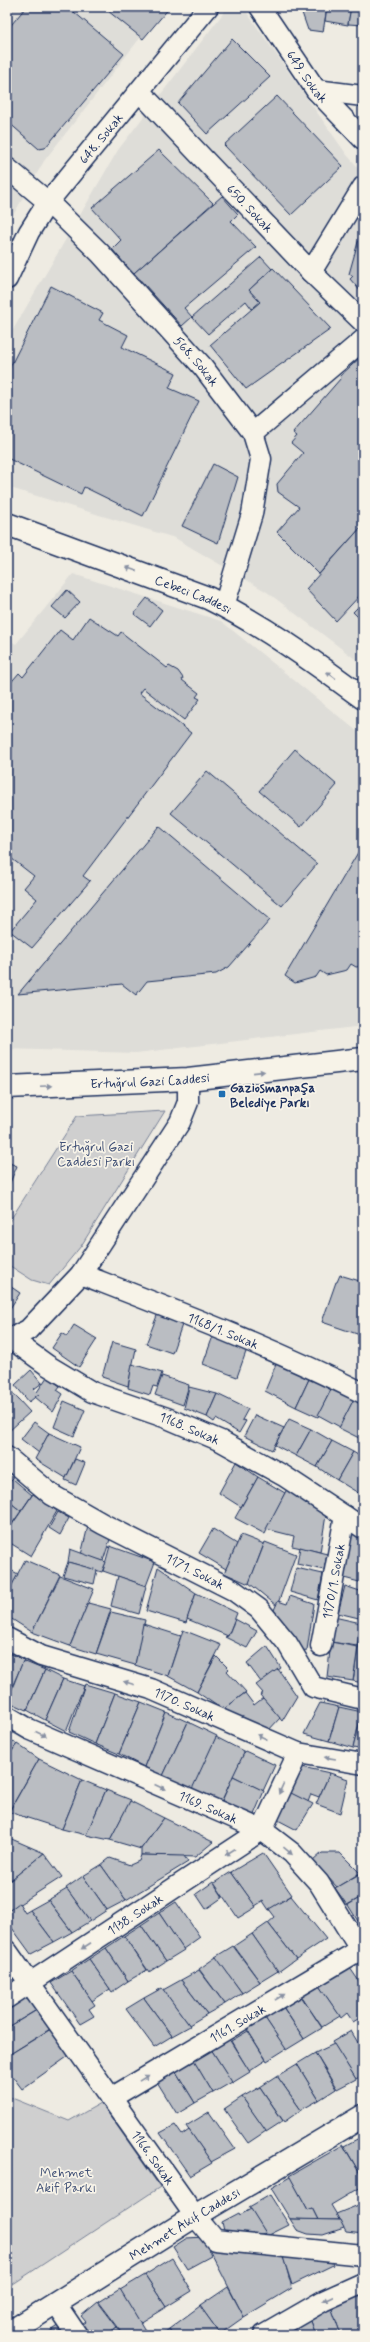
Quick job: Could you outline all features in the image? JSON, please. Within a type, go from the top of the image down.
[{"type":"main road","name":"Cebeci Caddesi","points":[[13,529],[208,598],[293,647],[363,698]]},
{"type":"main road","name":"Ertuğrul Gazi Caddesi","points":[[7,1087],[188,1079],[363,1059]]},
{"type":"main road","name":"Mehmet Akif Caddesi","points":[[7,2334],[194,2216],[363,2116]]},
{"type":"street","name":"648. Sokak","points":[[7,279],[29,232],[48,202],[140,92],[208,7]]},
{"type":"street","name":"649. Sokak","points":[[260,7],[316,90],[363,139]]},
{"type":"street","points":[[316,90],[363,96]]},
{"type":"street","name":"650. Sokak","points":[[140,92],[311,272],[363,322]]},
{"type":"street","name":"568. Sokak","points":[[7,168],[48,202],[100,253],[203,367],[253,433],[261,460],[252,514],[224,606]]},
{"type":"street","points":[[311,272],[363,187]]},
{"type":"street","points":[[253,433],[363,340]]},
{"type":"street","points":[[8,1339],[28,1330],[81,1274],[180,1122],[188,1102],[188,1079]]},
{"type":"street","name":"1168/1. Sokak","points":[[81,1274],[190,1316],[303,1363],[363,1393]]},
{"type":"street","name":"1168. Sokak","points":[[8,1339],[92,1392],[167,1418],[221,1441],[284,1476],[363,1528]]},
{"type":"street","name":"1171. Sokak","points":[[7,1457],[52,1495],[103,1524],[233,1590],[259,1609],[287,1643],[313,1687],[363,1699]]},
{"type":"street","name":"1170/1. Sokak","points":[[321,1646],[345,1516]]},
{"type":"street","name":"1170. Sokak","points":[[7,1638],[41,1656],[151,1689],[298,1753],[363,1764]]},
{"type":"street","name":"1169. Sokak","points":[[7,1716],[29,1729],[262,1830],[292,1853],[319,1883],[362,1951]]},
{"type":"street","points":[[262,1830],[298,1753]]},
{"type":"street","name":"1138. Sokak","points":[[7,1998],[262,1830]]},
{"type":"street","name":"1166. Sokak","points":[[7,1951],[194,2216],[215,2240],[363,2255]]},
{"type":"street","name":"1161. Sokak","points":[[111,2098],[362,1951]]},
{"type":"street","points":[[264,2335],[323,2301],[363,2283]]},
{"type":"street","points":[[56,2304],[77,2335]]},
{"type":"shaded area","points":[[7,7],[174,7],[147,29],[44,161],[7,226]]},
{"type":"shaded area","points":[[228,7],[243,7],[347,155],[363,173],[363,665],[267,592],[175,538],[7,487],[7,340],[118,150]]},
{"type":"shaded area","points":[[73,574],[221,621],[363,736],[363,1026],[136,1053],[7,1049],[7,638],[16,644]]},
{"type":"green space","name":"Ertuğrul Gazi Caddesi Parkı","points":[[165,1111],[81,1246],[49,1285],[32,1280],[7,1264],[7,1225],[77,1116]]},
{"type":"green space","name":"Mehmet Akif Parkı","points":[[7,2096],[69,2121],[101,2103],[160,2187],[7,2288]]},
{"type":"building","points":[[26,7],[68,7],[124,54],[45,148],[39,149],[7,121],[7,30]]},
{"type":"building","points":[[103,7],[170,7],[143,39]]},
{"type":"building","points":[[300,7],[327,7],[323,32],[308,30]]},
{"type":"building","points":[[327,7],[351,7],[348,25],[325,21]]},
{"type":"building","points":[[351,7],[363,7],[363,25],[348,24]]},
{"type":"building","points":[[232,39],[270,77],[207,134],[178,103]]},
{"type":"building","points":[[277,96],[343,166],[291,215],[224,145]]},
{"type":"building","points":[[159,150],[213,203],[133,274],[112,249],[121,240],[92,208]]},
{"type":"building","points":[[222,196],[238,214],[231,221],[256,247],[184,308],[192,317],[182,326],[134,273]]},
{"type":"building","points":[[363,224],[362,293],[350,279],[353,276],[349,274]]},
{"type":"building","points":[[261,257],[272,269],[249,290],[260,302],[252,309],[246,301],[208,334],[192,317]]},
{"type":"building","points":[[273,268],[331,329],[246,389],[210,345],[260,302],[249,290]]},
{"type":"building","points":[[51,286],[103,313],[99,320],[128,335],[122,347],[176,373],[169,388],[199,401],[143,516],[84,487],[81,494],[7,458],[7,373]]},
{"type":"building","points":[[363,355],[363,525],[319,574],[277,532],[299,507],[278,492],[277,484],[303,453],[291,443],[297,436],[293,433],[341,378],[340,376]]},
{"type":"building","points":[[213,464],[238,477],[218,543],[182,526]]},
{"type":"building","points":[[363,525],[363,592],[336,621],[306,589]]},
{"type":"building","points":[[67,590],[80,602],[65,618],[52,607]]},
{"type":"building","points":[[147,598],[162,610],[150,626],[134,614]]},
{"type":"building","points":[[363,602],[363,622],[353,612]]},
{"type":"building","points":[[89,617],[118,636],[121,632],[167,668],[169,666],[178,671],[183,678],[182,680],[199,693],[196,697],[200,699],[184,720],[143,688],[139,693],[191,733],[83,876],[90,881],[32,948],[10,931],[37,899],[24,888],[34,876],[7,855],[7,687],[19,673],[23,677],[60,630],[73,640]]},
{"type":"building","points":[[295,749],[337,785],[301,827],[259,791]]},
{"type":"building","points":[[207,771],[317,864],[282,906],[171,813]]},
{"type":"building","points":[[159,826],[270,920],[229,967],[216,974],[147,981],[136,995],[122,984],[18,994]]},
{"type":"building","points":[[363,844],[363,966],[356,967],[351,964],[347,970],[326,975],[320,971],[316,977],[295,983],[285,976]]},
{"type":"building","points":[[7,1162],[17,1166],[7,1190]]},
{"type":"building","points":[[340,1275],[363,1282],[363,1336],[322,1322],[336,1282]]},
{"type":"building","points":[[7,1284],[20,1293],[7,1313]]},
{"type":"building","points":[[158,1313],[183,1322],[172,1353],[146,1344]]},
{"type":"building","points":[[74,1325],[97,1339],[79,1367],[52,1348],[62,1333],[67,1336]]},
{"type":"building","points":[[213,1336],[247,1349],[237,1377],[203,1364]]},
{"type":"building","points":[[112,1342],[136,1349],[128,1386],[102,1377]]},
{"type":"building","points":[[277,1362],[310,1377],[296,1407],[265,1391]]},
{"type":"building","points":[[132,1364],[162,1373],[157,1387],[153,1386],[150,1395],[128,1388]]},
{"type":"building","points":[[31,1370],[42,1383],[34,1389],[39,1394],[29,1402],[15,1385]]},
{"type":"building","points":[[162,1376],[189,1385],[183,1405],[155,1395]]},
{"type":"building","points":[[47,1377],[60,1386],[57,1390],[63,1394],[53,1412],[35,1397],[39,1394],[37,1392]]},
{"type":"building","points":[[310,1377],[332,1387],[318,1417],[296,1407]]},
{"type":"building","points":[[333,1386],[355,1397],[340,1427],[318,1415]]},
{"type":"building","points":[[7,1387],[30,1412],[8,1432],[7,1430]]},
{"type":"building","points":[[189,1387],[217,1394],[207,1417],[184,1408]]},
{"type":"building","points":[[217,1394],[248,1409],[242,1420],[246,1421],[239,1433],[216,1419],[214,1422],[207,1417]]},
{"type":"building","points":[[355,1397],[363,1402],[363,1440],[339,1428]]},
{"type":"building","points":[[64,1401],[85,1410],[74,1436],[54,1427]]},
{"type":"building","points":[[255,1415],[284,1428],[272,1450],[244,1436]]},
{"type":"building","points":[[289,1419],[311,1429],[296,1456],[275,1445]]},
{"type":"building","points":[[34,1422],[49,1433],[39,1453],[21,1439]]},
{"type":"building","points":[[311,1429],[332,1441],[317,1467],[296,1456]]},
{"type":"building","points":[[49,1433],[80,1447],[66,1478],[35,1459]]},
{"type":"building","points":[[332,1441],[353,1452],[337,1480],[317,1467]]},
{"type":"building","points":[[353,1452],[363,1458],[363,1489],[360,1494],[337,1480]]},
{"type":"building","points":[[75,1459],[85,1463],[76,1485],[65,1480]]},
{"type":"building","points":[[236,1462],[258,1477],[241,1507],[219,1493]]},
{"type":"building","points":[[258,1477],[285,1493],[265,1534],[235,1518]]},
{"type":"building","points":[[13,1479],[32,1495],[21,1511],[7,1500],[7,1485]]},
{"type":"building","points":[[287,1489],[327,1509],[320,1552],[292,1546],[294,1536],[266,1529]]},
{"type":"building","points":[[33,1494],[57,1511],[31,1556],[7,1541],[7,1532]]},
{"type":"building","points":[[7,1500],[21,1511],[7,1531]]},
{"type":"building","points":[[58,1512],[69,1518],[60,1535],[49,1528]]},
{"type":"building","points":[[88,1526],[112,1533],[103,1561],[81,1555]]},
{"type":"building","points":[[213,1529],[237,1544],[226,1569],[199,1553]]},
{"type":"building","points":[[351,1530],[363,1537],[363,1583],[344,1578]]},
{"type":"building","points":[[241,1535],[264,1544],[249,1584],[224,1573]]},
{"type":"building","points":[[265,1542],[296,1554],[277,1606],[249,1583]]},
{"type":"building","points":[[110,1546],[155,1562],[146,1586],[103,1571]]},
{"type":"building","points":[[300,1547],[327,1554],[324,1570],[297,1564]]},
{"type":"building","points":[[70,1549],[106,1562],[102,1572],[68,1562]]},
{"type":"building","points":[[25,1560],[60,1575],[32,1632],[7,1616],[7,1594]]},
{"type":"building","points":[[68,1562],[97,1570],[94,1584],[63,1576]]},
{"type":"building","points":[[158,1567],[196,1593],[186,1623],[146,1611]]},
{"type":"building","points":[[7,1568],[18,1574],[7,1594]]},
{"type":"building","points":[[296,1568],[323,1574],[318,1600],[290,1592]]},
{"type":"building","points":[[60,1576],[94,1589],[70,1646],[32,1632]]},
{"type":"building","points":[[118,1576],[146,1586],[139,1614],[111,1606]]},
{"type":"building","points":[[345,1586],[363,1592],[363,1619],[338,1613]]},
{"type":"building","points":[[196,1593],[237,1613],[228,1636],[187,1619]]},
{"type":"building","points":[[290,1596],[314,1604],[307,1650],[300,1651],[274,1610],[278,1601],[287,1604]]},
{"type":"building","points":[[88,1603],[111,1609],[96,1654],[70,1646]]},
{"type":"building","points":[[111,1612],[145,1620],[135,1665],[96,1654]]},
{"type":"building","points":[[334,1617],[361,1623],[357,1646],[331,1642]]},
{"type":"building","points":[[235,1619],[257,1631],[247,1648],[225,1637],[228,1636]]},
{"type":"building","points":[[143,1624],[181,1636],[168,1676],[135,1665]]},
{"type":"building","points":[[183,1630],[221,1645],[197,1692],[168,1676]]},
{"type":"building","points":[[360,1635],[363,1636],[363,1683],[353,1681]]},
{"type":"building","points":[[331,1642],[358,1647],[353,1681],[327,1677]]},
{"type":"building","points":[[267,1646],[281,1668],[261,1682],[247,1663]]},
{"type":"building","points":[[7,1652],[24,1660],[7,1698]]},
{"type":"building","points":[[216,1656],[229,1669],[227,1671],[246,1692],[223,1710],[197,1692]]},
{"type":"building","points":[[23,1661],[45,1670],[27,1710],[7,1701]]},
{"type":"building","points":[[278,1669],[297,1696],[282,1721],[260,1695],[263,1693],[256,1685]]},
{"type":"building","points":[[45,1670],[63,1679],[45,1720],[27,1710]]},
{"type":"building","points":[[63,1679],[84,1686],[66,1731],[45,1720]]},
{"type":"building","points":[[85,1684],[115,1693],[95,1744],[69,1732]]},
{"type":"building","points":[[115,1693],[141,1702],[119,1754],[95,1744]]},
{"type":"building","points":[[245,1693],[254,1705],[263,1698],[280,1718],[267,1732],[237,1721],[224,1709]]},
{"type":"building","points":[[141,1702],[166,1712],[144,1767],[119,1754]]},
{"type":"building","points":[[320,1703],[339,1707],[329,1741],[304,1734]]},
{"type":"building","points":[[339,1707],[362,1712],[353,1748],[329,1741]]},
{"type":"building","points":[[166,1712],[188,1722],[163,1776],[144,1767]]},
{"type":"building","points":[[362,1712],[363,1713],[363,1750],[353,1748]]},
{"type":"building","points":[[188,1722],[217,1736],[193,1789],[163,1776]]},
{"type":"building","points":[[7,1737],[17,1744],[7,1758]]},
{"type":"building","points":[[216,1737],[245,1752],[221,1802],[192,1789]]},
{"type":"building","points":[[17,1744],[39,1759],[7,1815],[7,1758]]},
{"type":"building","points":[[245,1751],[275,1765],[263,1791],[233,1776]]},
{"type":"building","points":[[39,1759],[82,1780],[62,1829],[9,1812]]},
{"type":"building","points":[[302,1767],[330,1773],[319,1797],[311,1794],[308,1802],[289,1793]]},
{"type":"building","points":[[330,1773],[348,1779],[340,1813],[316,1804]]},
{"type":"building","points":[[233,1776],[264,1791],[253,1817],[222,1801]]},
{"type":"building","points":[[82,1780],[106,1790],[86,1835],[62,1829]]},
{"type":"building","points":[[106,1790],[131,1800],[110,1840],[86,1835]]},
{"type":"building","points":[[291,1793],[313,1804],[297,1830],[276,1819]]},
{"type":"building","points":[[130,1801],[164,1818],[141,1849],[110,1840]]},
{"type":"building","points":[[164,1818],[213,1842],[195,1857],[141,1855],[141,1849]]},
{"type":"building","points":[[7,1837],[44,1853],[7,1883]]},
{"type":"building","points":[[44,1853],[62,1877],[7,1912],[7,1883]]},
{"type":"building","points":[[263,1853],[292,1895],[269,1910],[263,1901],[255,1906],[231,1872]]},
{"type":"building","points":[[322,1853],[340,1853],[360,1873],[337,1887],[313,1861]]},
{"type":"building","points":[[141,1855],[184,1856],[188,1862],[126,1900],[101,1865],[110,1858],[130,1865],[139,1861]]},
{"type":"building","points":[[101,1865],[126,1900],[107,1910],[83,1876]]},
{"type":"building","points":[[231,1872],[256,1907],[238,1918],[214,1883]]},
{"type":"building","points":[[363,1872],[363,1896],[347,1905],[335,1888]]},
{"type":"building","points":[[83,1876],[107,1910],[90,1921],[66,1888]]},
{"type":"building","points":[[213,1882],[223,1897],[206,1909],[196,1894]]},
{"type":"building","points":[[67,1889],[90,1921],[72,1932],[48,1900]]},
{"type":"building","points":[[291,1896],[326,1939],[296,1959],[268,1923],[275,1917],[269,1909]]},
{"type":"building","points":[[363,1896],[363,1924],[361,1926],[348,1905]]},
{"type":"building","points":[[48,1900],[72,1932],[54,1942],[30,1910]]},
{"type":"building","points":[[176,1902],[200,1937],[183,1949],[159,1913]]},
{"type":"building","points":[[19,1903],[25,1913],[30,1910],[54,1942],[31,1954],[7,1921],[7,1912]]},
{"type":"building","points":[[159,1913],[184,1950],[166,1961],[141,1925]]},
{"type":"building","points":[[268,1923],[296,1959],[278,1972],[252,1934]]},
{"type":"building","points":[[141,1925],[166,1961],[149,1972],[124,1936]]},
{"type":"building","points":[[252,1934],[278,1971],[260,1982],[234,1946]]},
{"type":"building","points":[[124,1936],[147,1970],[128,1981],[106,1948]]},
{"type":"building","points":[[233,1946],[260,1982],[242,1993],[215,1957]]},
{"type":"building","points":[[106,1948],[128,1981],[112,1992],[89,1959]]},
{"type":"building","points":[[216,1957],[242,1993],[225,2004],[199,1969]]},
{"type":"building","points":[[89,1959],[110,1989],[92,2001],[71,1971]]},
{"type":"building","points":[[350,1968],[363,1987],[363,2016],[353,2022],[347,2013],[341,2018],[319,1986]]},
{"type":"building","points":[[199,1970],[225,2004],[207,2014],[181,1980]]},
{"type":"building","points":[[71,1971],[95,2005],[89,2009],[94,2016],[80,2024],[51,1983]]},
{"type":"building","points":[[181,1980],[207,2014],[189,2025],[163,1990]]},
{"type":"building","points":[[317,1983],[340,2016],[322,2027],[300,1995]]},
{"type":"building","points":[[162,1988],[190,2026],[172,2036],[144,1998]]},
{"type":"building","points":[[25,1991],[38,2009],[7,2028],[7,2002]]},
{"type":"building","points":[[299,1993],[322,2028],[304,2039],[282,2005]]},
{"type":"building","points":[[144,1998],[172,2036],[154,2047],[126,2009]]},
{"type":"building","points":[[281,2004],[304,2039],[286,2050],[263,2015]]},
{"type":"building","points":[[37,2010],[50,2029],[7,2056],[7,2028]]},
{"type":"building","points":[[263,2015],[286,2049],[267,2061],[245,2026]]},
{"type":"building","points":[[51,2029],[70,2055],[22,2089],[7,2069],[7,2056]]},
{"type":"building","points":[[248,2031],[266,2060],[249,2071],[231,2041]]},
{"type":"building","points":[[351,2031],[363,2051],[363,2075],[356,2079],[332,2042]]},
{"type":"building","points":[[227,2036],[250,2072],[232,2083],[209,2046]]},
{"type":"building","points":[[334,2044],[356,2079],[337,2089],[315,2053]]},
{"type":"building","points":[[209,2046],[232,2082],[213,2093],[191,2057]]},
{"type":"building","points":[[315,2053],[336,2089],[319,2100],[297,2064]]},
{"type":"building","points":[[191,2056],[213,2093],[195,2103],[173,2067]]},
{"type":"building","points":[[297,2064],[319,2100],[301,2110],[277,2076]]},
{"type":"building","points":[[173,2067],[195,2103],[177,2114],[154,2077]]},
{"type":"building","points":[[277,2076],[301,2110],[284,2122],[260,2087]]},
{"type":"building","points":[[260,2087],[283,2121],[266,2132],[242,2097]]},
{"type":"building","points":[[242,2097],[266,2131],[248,2143],[224,2109]]},
{"type":"building","points":[[209,2112],[235,2149],[211,2162],[186,2126]]},
{"type":"building","points":[[175,2125],[182,2135],[189,2130],[212,2163],[190,2176],[160,2133]]},
{"type":"building","points":[[363,2136],[363,2179],[344,2146]]},
{"type":"building","points":[[343,2145],[363,2179],[363,2186],[331,2205],[340,2220],[318,2220],[312,2208],[308,2210],[289,2176]]},
{"type":"building","points":[[290,2177],[308,2210],[312,2208],[318,2220],[290,2219],[271,2188]]},
{"type":"building","points":[[270,2195],[289,2225],[267,2236],[249,2207]]},
{"type":"building","points":[[361,2204],[363,2208],[363,2234],[346,2232],[336,2214]]},
{"type":"building","points":[[251,2209],[266,2233],[226,2240],[222,2222],[239,2213],[240,2215]]},
{"type":"building","points":[[290,2219],[340,2220],[344,2228],[323,2235],[308,2234],[297,2230]]},
{"type":"building","points":[[203,2237],[211,2256],[187,2269],[173,2247],[187,2238]]},
{"type":"building","points":[[205,2241],[282,2252],[292,2288],[244,2317]]},
{"type":"building","points":[[282,2254],[331,2261],[333,2265],[292,2285]]},
{"type":"building","points":[[172,2258],[192,2291],[166,2307],[145,2275]]},
{"type":"building","points":[[145,2275],[166,2307],[140,2323],[120,2290]]},
{"type":"building","points":[[228,2287],[244,2317],[220,2334],[200,2306]]},
{"type":"building","points":[[120,2289],[146,2332],[142,2335],[124,2335],[99,2302]]},
{"type":"building","points":[[363,2289],[363,2306],[359,2290]]},
{"type":"building","points":[[359,2290],[363,2307],[363,2334],[341,2335],[329,2302]]},
{"type":"building","points":[[329,2301],[341,2335],[316,2335],[308,2313]]},
{"type":"building","points":[[98,2302],[117,2327],[106,2335],[97,2335],[95,2332],[91,2335],[84,2335],[77,2328],[86,2322],[81,2316]]},
{"type":"building","points":[[200,2306],[221,2335],[173,2335],[169,2329]]},
{"type":"building","points":[[308,2313],[316,2335],[284,2335],[282,2329]]},
{"type":"building","points":[[60,2325],[67,2335],[45,2335]]},
{"type":"building","points":[[117,2327],[124,2335],[106,2335]]},
{"type":"building","points":[[169,2329],[173,2335],[161,2335]]},
{"type":"place","name":"Gaziosmanpaşa Belediye Parkı","points":[[222,1094]]}]
